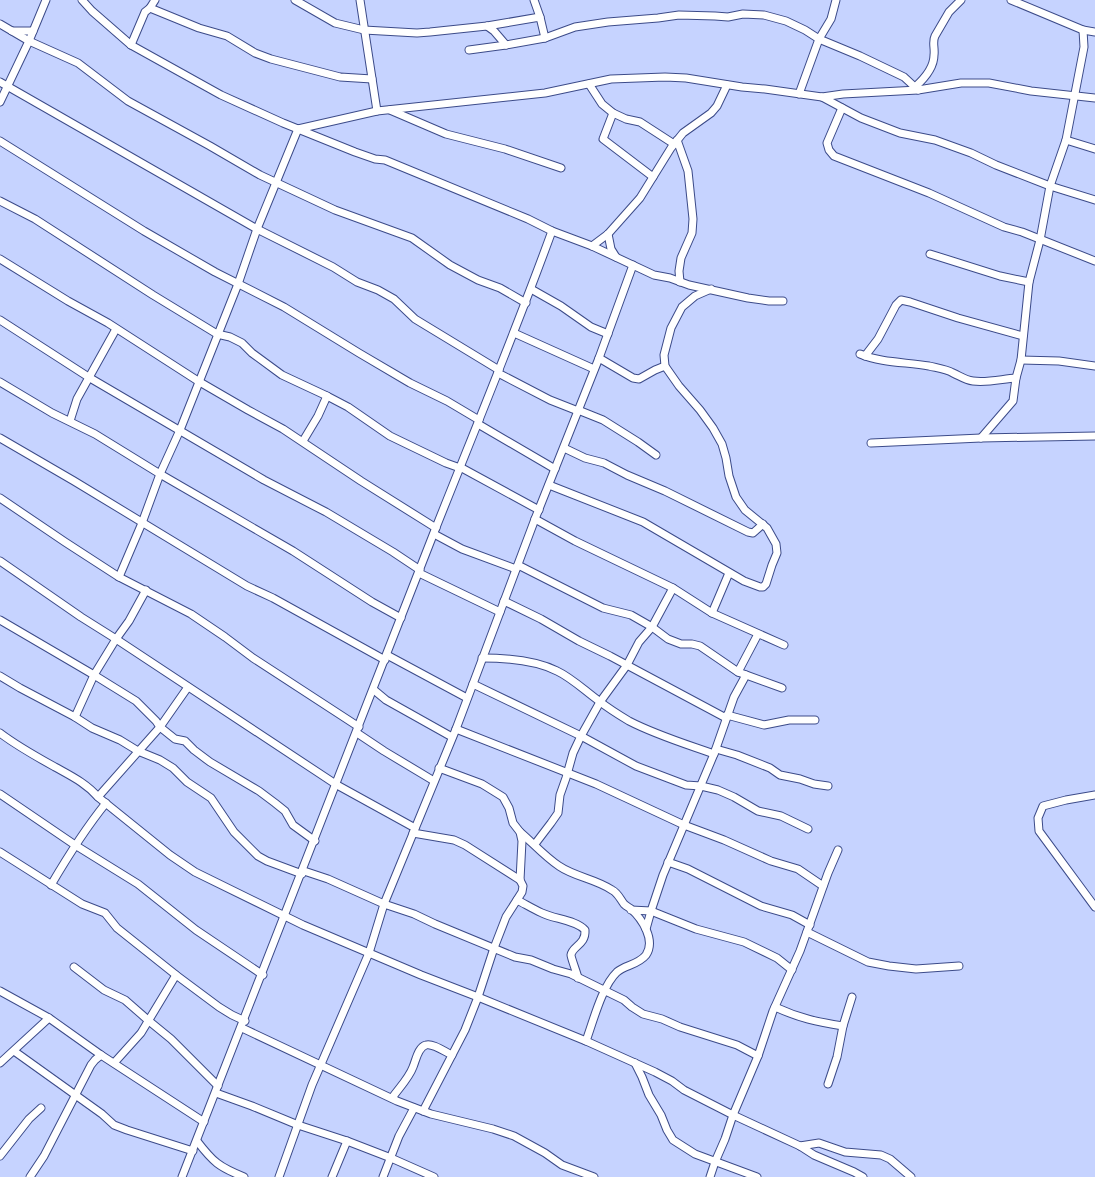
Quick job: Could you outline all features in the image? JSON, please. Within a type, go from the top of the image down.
[{"type":"street","points":[[0,102],[3,84],[29,41],[46,0]]},
{"type":"street","points":[[82,0],[97,16],[131,44],[221,95],[355,152],[375,159],[385,160],[552,231],[592,246],[654,275],[748,298],[783,301]]},
{"type":"street","points":[[131,44],[145,12],[150,8],[155,0]]},
{"type":"street","points":[[295,0],[335,23],[364,30],[424,33],[487,26],[540,17]]},
{"type":"street","points":[[360,0],[377,111]]},
{"type":"street","points":[[534,0],[545,38]]},
{"type":"street","points":[[799,94],[819,39],[831,19],[836,0]]},
{"type":"street","points":[[916,89],[931,68],[934,56],[934,36],[949,12],[961,0]]},
{"type":"street","points":[[1011,0],[1083,30],[1095,32]]},
{"type":"street","points":[[150,8],[199,28],[227,36],[255,53],[271,59],[340,77],[372,79]]},
{"type":"street","points":[[469,50],[545,38],[575,27],[608,22],[679,15],[728,17],[743,14],[764,15],[786,21],[819,39],[860,56],[904,77],[916,89]]},
{"type":"street","points":[[0,24],[29,41],[78,63],[128,101],[260,175],[335,210],[412,238],[450,265],[478,280],[500,288],[526,303]]},
{"type":"street","points":[[487,26],[494,31],[506,45]]},
{"type":"street","points":[[981,438],[1013,401],[1016,378],[1021,360],[1029,282],[1040,240],[1050,186],[1066,140],[1084,47],[1083,30]]},
{"type":"street","points":[[12,31],[33,31]]},
{"type":"street","points":[[298,128],[377,111],[545,93],[611,79],[665,77],[686,78],[727,85],[822,97],[843,94],[916,89],[961,83],[989,83],[1017,89],[1095,98]]},
{"type":"street","points":[[3,84],[257,229],[333,267],[357,282],[378,290],[394,299],[415,319],[499,371],[550,400],[603,420],[656,455]]},
{"type":"street","points":[[589,84],[602,104],[613,113],[626,119],[640,122],[676,142],[688,171],[693,219],[692,233],[681,258],[679,271],[680,282]]},
{"type":"street","points":[[592,246],[608,234],[640,198],[676,142],[683,133],[711,113],[717,106],[727,85]]},
{"type":"street","points":[[822,97],[862,118],[900,133],[942,142],[1050,186],[1095,200]]},
{"type":"street","points":[[842,108],[827,143],[828,150],[834,156],[930,193],[1004,227],[1022,232],[1095,261]]},
{"type":"street","points":[[388,110],[446,134],[505,149],[561,168]]},
{"type":"street","points":[[613,113],[603,138],[653,177]]},
{"type":"street","points":[[119,577],[142,523],[160,474],[180,430],[198,381],[238,284],[257,229],[298,128]]},
{"type":"street","points":[[1066,140],[1095,149]]},
{"type":"street","points":[[0,141],[144,231],[238,284],[284,306],[359,353],[478,422],[555,469]]},
{"type":"street","points":[[0,201],[35,219],[153,295],[218,334],[230,336],[242,343],[252,353],[282,375],[348,407],[390,436],[446,463],[460,468],[538,510]]},
{"type":"street","points":[[182,1177],[303,873],[419,571],[526,303],[552,231]]},
{"type":"street","points":[[608,234],[611,249],[616,257]]},
{"type":"street","points":[[930,254],[1000,276],[1029,282]]},
{"type":"street","points":[[0,260],[108,323],[198,381],[303,441],[462,550],[517,567],[603,608],[631,615],[652,627],[668,639],[681,644],[700,646],[738,672],[782,688]]},
{"type":"street","points":[[279,1177],[320,1065],[369,953],[384,904],[456,729],[538,510],[599,358],[633,265]]},
{"type":"street","points":[[531,289],[562,306],[591,327],[608,334]]},
{"type":"street","points":[[549,485],[642,522],[744,581],[760,587],[763,587],[766,584],[777,553],[776,544],[772,534],[745,510],[736,497],[728,476],[726,458],[722,444],[700,410],[679,386],[665,366],[664,355],[671,328],[682,307],[695,296],[712,290]]},
{"type":"street","points":[[1016,378],[986,382],[972,381],[941,369],[884,361],[862,355],[878,340],[896,305],[902,300],[958,318],[1023,336]]},
{"type":"street","points":[[0,320],[90,378],[264,480],[332,516],[393,552],[419,571],[500,612]]},
{"type":"street","points":[[70,421],[78,399],[116,329]]},
{"type":"street","points":[[514,333],[594,369]]},
{"type":"street","points":[[599,358],[633,378],[639,379],[665,366]]},
{"type":"street","points":[[1021,360],[1059,361],[1095,366]]},
{"type":"street","points":[[0,382],[52,413],[94,434],[293,551],[372,602],[401,618]]},
{"type":"street","points":[[303,441],[318,416],[327,396]]},
{"type":"street","points":[[871,443],[981,438],[1095,436]]},
{"type":"street","points":[[1,441],[74,481],[247,586],[274,598],[468,698]]},
{"type":"street","points":[[564,448],[585,458],[604,463],[627,475],[666,491],[748,532],[753,533],[762,524]]},
{"type":"street","points":[[0,498],[119,577],[191,614],[358,730],[384,751],[434,781]]},
{"type":"street","points":[[535,519],[588,548],[673,588],[712,613],[784,645]]},
{"type":"street","points":[[0,561],[81,617],[337,785],[414,830],[454,840],[465,845],[520,880]]},
{"type":"street","points":[[712,613],[729,572]]},
{"type":"street","points":[[535,844],[558,813],[560,795],[573,753],[581,736],[600,702],[627,665],[636,646],[652,627],[673,588]]},
{"type":"street","points":[[75,717],[94,674],[129,621],[146,590]]},
{"type":"street","points":[[504,601],[727,716],[764,725],[789,720],[815,720]]},
{"type":"street","points":[[0,620],[94,674],[136,701],[160,727],[176,738],[185,741],[210,762],[259,791],[285,811],[293,824],[315,841]]},
{"type":"street","points":[[738,672],[758,634]]},
{"type":"street","points":[[482,658],[504,658],[556,670],[573,680],[600,702],[630,721],[663,736],[715,752],[737,755],[770,768],[784,776],[828,786]]},
{"type":"street","points":[[646,929],[668,862],[715,752],[734,697],[746,675]]},
{"type":"street","points":[[0,676],[75,717],[92,728],[120,740],[138,751],[160,760],[173,768],[187,782],[211,798],[234,832],[258,856],[276,865],[328,879],[384,904],[414,914],[515,957],[531,960],[578,978],[624,1000],[643,1014],[662,1019],[680,1027],[737,1045],[758,1056]]},
{"type":"street","points":[[473,684],[581,736],[636,766],[686,785],[701,786],[718,790],[734,797],[758,811],[781,816],[808,828]]},
{"type":"street","points":[[98,797],[160,727],[188,687]]},
{"type":"street","points":[[374,690],[386,700],[452,738]]},
{"type":"street","points":[[456,729],[568,772],[684,825],[724,840],[771,861],[798,869],[823,886]]},
{"type":"street","points":[[0,733],[56,768],[79,780],[170,855],[194,872],[303,925],[421,975],[586,1041],[635,1063],[672,1081],[684,1090],[733,1115],[863,1177]]},
{"type":"street","points":[[439,768],[482,784],[503,797],[509,808],[513,823],[520,832],[535,844],[547,858],[560,867],[578,876],[612,889],[617,893],[625,905],[631,910],[646,929],[649,943],[646,954],[638,962],[618,971],[611,978],[604,990],[586,1041]]},
{"type":"street","points":[[0,794],[76,845],[138,884],[196,930],[263,974]]},
{"type":"street","points":[[1095,795],[1043,806],[1038,818],[1039,831],[1095,907]]},
{"type":"street","points":[[51,885],[92,820],[106,803]]},
{"type":"street","points":[[423,1111],[465,1030],[506,917],[522,892],[523,886],[520,880],[522,841],[520,832]]},
{"type":"street","points":[[710,1177],[733,1115],[758,1056],[775,1007],[792,970],[838,850]]},
{"type":"street","points":[[0,852],[82,904],[105,913],[117,928],[176,975],[243,1024],[320,1065],[414,1108],[514,1136],[545,1153],[562,1165],[594,1177]]},
{"type":"street","points":[[668,862],[688,869],[760,906],[792,915],[808,928],[868,962],[916,969],[959,966]]},
{"type":"street","points":[[517,900],[542,914],[572,923],[582,927],[585,930],[583,940],[571,955],[578,978]]},
{"type":"street","points":[[631,910],[651,910],[696,929],[744,942],[777,958],[792,970]]},
{"type":"street","points":[[74,968],[104,990],[125,1000],[171,1038],[217,1090],[298,1125],[347,1141],[391,1158],[429,1176]]},
{"type":"street","points":[[114,1063],[141,1033],[176,975]]},
{"type":"street","points":[[0,991],[48,1018],[101,1055],[204,1122]]},
{"type":"street","points":[[828,1084],[837,1057],[843,1026],[852,996]]},
{"type":"street","points":[[775,1007],[812,1021],[843,1026]]},
{"type":"street","points":[[0,1063],[48,1018]]},
{"type":"street","points":[[392,1098],[412,1069],[423,1046],[427,1044],[452,1055]]},
{"type":"street","points":[[14,1050],[114,1125],[193,1151]]},
{"type":"street","points":[[30,1177],[44,1156],[91,1065],[101,1055]]},
{"type":"street","points":[[635,1063],[649,1095],[673,1140],[695,1154],[757,1177]]},
{"type":"street","points":[[0,1156],[29,1119],[41,1108]]},
{"type":"street","points":[[383,1177],[399,1136],[414,1108]]},
{"type":"street","points":[[197,1141],[217,1164],[226,1170],[244,1177]]},
{"type":"street","points":[[332,1177],[347,1141]]},
{"type":"street","points":[[800,1146],[819,1143],[845,1152],[880,1155],[890,1159],[911,1177]]}]
